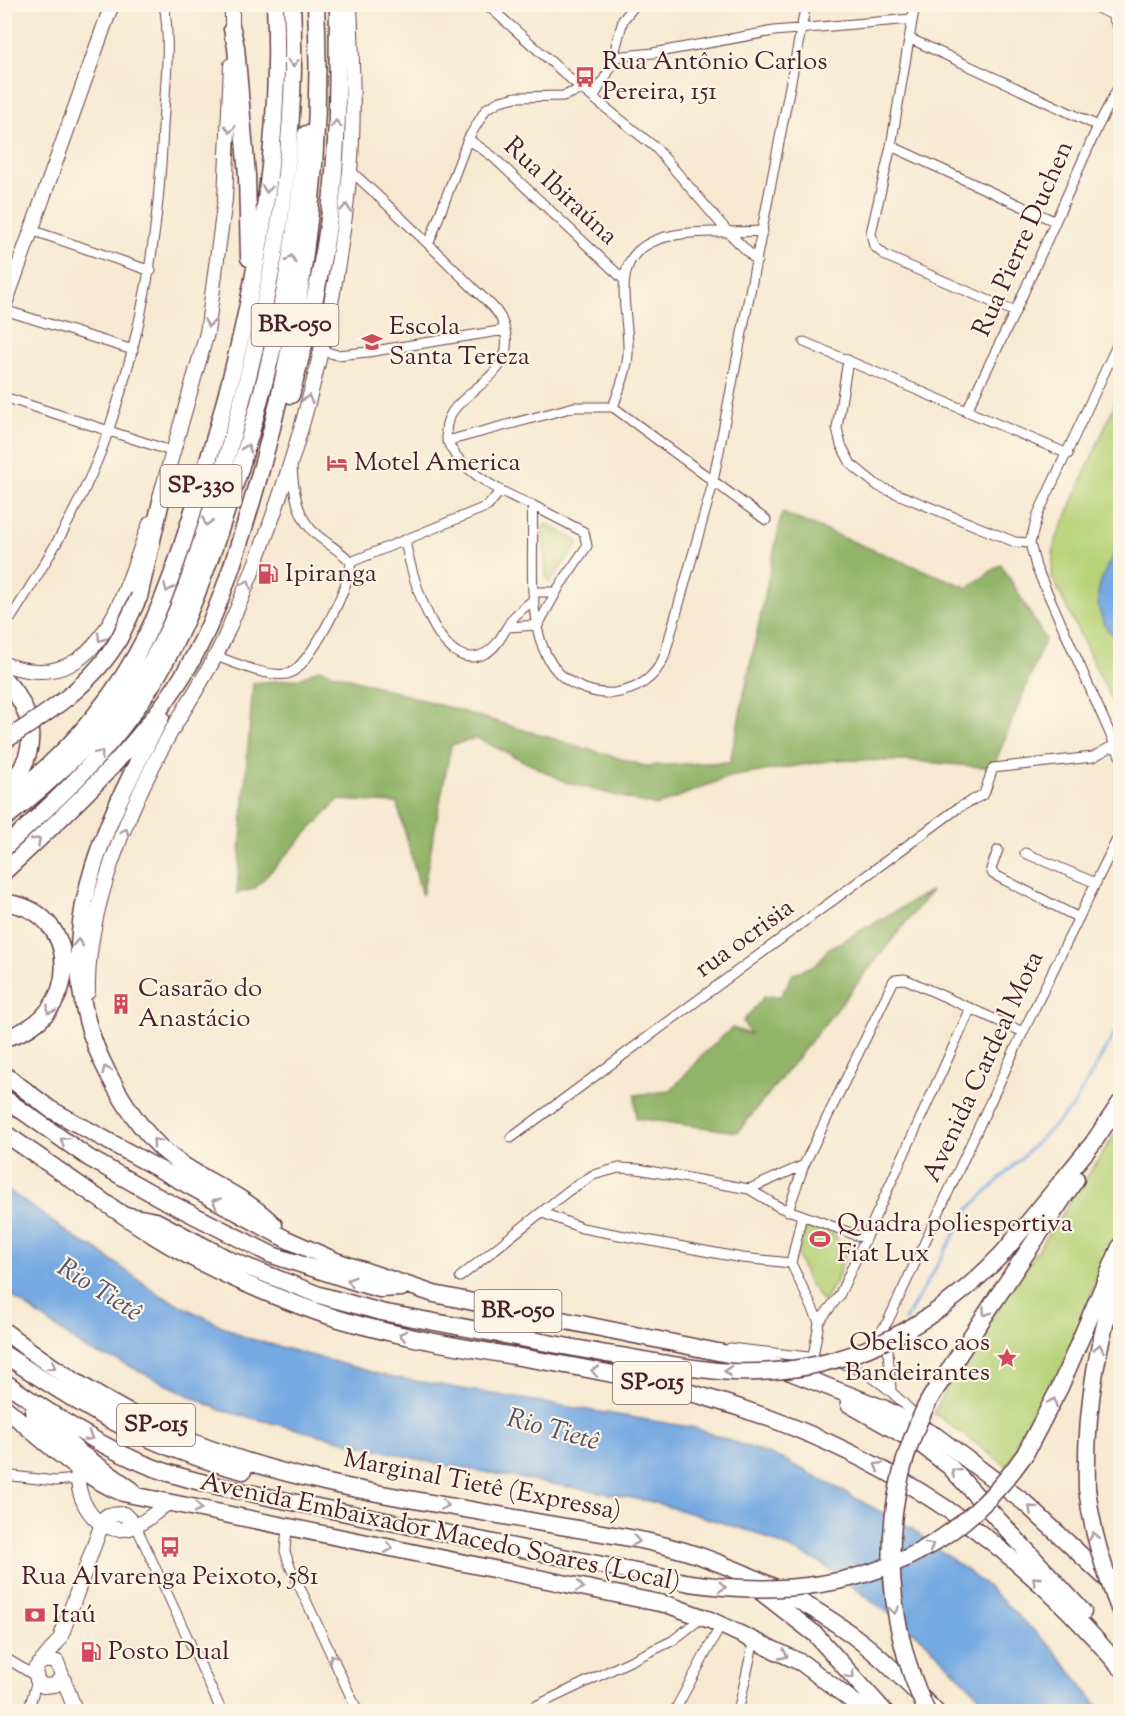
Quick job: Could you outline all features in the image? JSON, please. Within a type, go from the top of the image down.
[{"type":"highway","name":"SP-330","points":[[4,802],[29,784],[72,742],[109,696],[136,656],[176,568],[210,455],[248,310],[262,227],[272,144],[275,4]]},
{"type":"highway","points":[[4,848],[54,791],[152,660],[177,609],[202,540],[251,370],[274,264],[291,116],[292,4]]},
{"type":"highway","points":[[4,819],[54,791],[133,714],[161,670],[183,628],[205,576],[232,496],[273,352],[292,257],[303,170],[316,4]]},
{"type":"highway","name":"BR-050","points":[[182,676],[210,621],[235,561],[274,424],[294,329],[314,192],[320,79],[316,4]]},
{"type":"highway","points":[[274,424],[291,396],[316,301],[332,194],[336,143],[338,4]]},
{"type":"highway","points":[[232,29],[236,47],[249,206],[250,245],[245,291],[248,310]]},
{"type":"highway","points":[[4,741],[41,717],[90,675],[119,639],[139,597],[164,488]]},
{"type":"highway","points":[[4,872],[70,810],[124,752],[182,676]]},
{"type":"highway","points":[[182,676],[119,801],[91,874],[78,935],[78,986],[93,1041],[121,1098],[162,1148],[200,1178],[266,1217],[286,1239]]},
{"type":"highway","points":[[4,679],[24,705],[31,730],[27,756],[16,779],[4,790]]},
{"type":"highway","points":[[4,903],[26,907],[48,925],[63,952],[64,968],[59,995],[44,1019],[32,1028],[4,1038]]},
{"type":"highway","points":[[4,1074],[50,1109],[286,1239]]},
{"type":"highway","points":[[4,1098],[148,1202],[273,1266],[371,1303],[381,1312]]},
{"type":"highway","points":[[125,1215],[156,1221],[261,1274],[319,1295],[381,1312],[607,1354],[733,1372],[806,1366],[831,1360],[900,1335],[934,1315],[959,1296],[1004,1253],[1094,1143],[1120,1103]]},
{"type":"highway","name":"SP-015","points":[[4,1133],[125,1215],[214,1269],[261,1290],[356,1324],[416,1338],[628,1377],[714,1399],[779,1420],[830,1442],[923,1492],[983,1534],[1079,1621],[1120,1667]]},
{"type":"highway","points":[[927,1712],[915,1687],[895,1621],[891,1544],[899,1485],[907,1455],[925,1408],[1082,1171],[1094,1143]]},
{"type":"highway","points":[[89,1158],[160,1198],[272,1255],[365,1285],[393,1289],[408,1287]]},
{"type":"highway","name":"BR-050","points":[[286,1239],[408,1287],[715,1350],[762,1361],[811,1379]]},
{"type":"highway","points":[[4,1383],[73,1428],[115,1451],[180,1476],[273,1498],[690,1583],[757,1590],[801,1588],[867,1574],[906,1558],[946,1536],[996,1492],[1025,1454],[1065,1378],[1120,1247]]},
{"type":"highway","points":[[1120,1276],[1100,1345],[1090,1401],[1086,1447],[1087,1490],[1095,1540],[1120,1611]]},
{"type":"highway","name":"Marginal Tietê (Expressa)","points":[[4,1331],[81,1384],[165,1430],[243,1460],[325,1482],[657,1545],[713,1560],[842,1628],[869,1648],[936,1712]]},
{"type":"highway","points":[[4,1354],[80,1404],[164,1447],[303,1488],[325,1482]]},
{"type":"highway","points":[[4,1365],[100,1429],[236,1490]]},
{"type":"highway","points":[[811,1379],[885,1409],[936,1436],[1025,1503],[1120,1592]]},
{"type":"highway","points":[[811,1379],[839,1398],[923,1446],[950,1467],[1005,1524],[1120,1656]]},
{"type":"highway","points":[[4,1383],[58,1435],[141,1496]]},
{"type":"highway","name":"Avenida Embaixador Macedo Soares (Local)","points":[[4,1407],[77,1473],[123,1493],[669,1605],[704,1617],[802,1663],[867,1712]]},
{"type":"highway","points":[[749,1577],[762,1593],[815,1634],[885,1712]]},
{"type":"main road","points":[[4,308],[112,4]]},
{"type":"main road","points":[[4,664],[32,672],[44,672],[74,663],[98,645],[115,612],[164,488],[207,333],[218,262],[230,135],[232,4]]},
{"type":"main road","points":[[93,1041],[88,975],[96,922],[105,887],[150,774],[215,656],[255,565],[292,460],[320,351],[343,226],[350,170],[352,79],[350,4]]},
{"type":"main road","points":[[77,1473],[85,1505],[102,1525]]},
{"type":"main road","points":[[42,1676],[60,1640],[102,1525],[108,1515],[124,1514],[136,1526],[169,1502]]},
{"type":"main road","points":[[42,1676],[58,1683],[62,1673],[60,1640]]},
{"type":"main road","points":[[42,1676],[57,1662],[74,1710]]},
{"type":"main road","points":[[42,1676],[74,1710]]},
{"type":"street","points":[[11,618],[42,570],[108,431],[133,350],[151,271],[164,123],[164,4]]},
{"type":"street","points":[[486,4],[582,89],[656,148],[728,232],[757,261]]},
{"type":"street","points":[[593,98],[614,57],[623,20],[636,4]]},
{"type":"street","points":[[532,505],[534,595],[538,625],[548,659],[557,673],[573,684],[589,690],[612,693],[650,679],[664,657],[713,480],[806,4]]},
{"type":"street","points":[[915,4],[911,19],[911,39],[891,146],[872,233],[874,246],[877,252],[1015,312]]},
{"type":"street","points":[[1088,4],[1109,9],[1120,32]]},
{"type":"street","points":[[614,57],[800,29],[911,19]]},
{"type":"street","points":[[911,39],[1098,126]]},
{"type":"street","name":"Rua Pierre Duchen","points":[[966,411],[1015,312],[1054,221],[1120,84]]},
{"type":"street","points":[[429,243],[468,139],[481,115],[500,101],[516,97],[569,95],[582,89]]},
{"type":"street","name":"Rua Ibiraúna","points":[[468,139],[492,156],[622,278]]},
{"type":"street","points":[[891,146],[1054,221]]},
{"type":"street","points":[[350,170],[429,243],[502,319],[507,341],[503,359],[449,416],[446,427],[447,441],[459,461],[500,491],[575,526],[587,538],[584,554],[556,591],[538,625]]},
{"type":"street","points":[[31,230],[151,271]]},
{"type":"street","points":[[613,407],[628,358],[622,278],[636,256],[650,243],[674,235],[763,231]]},
{"type":"street","points":[[4,308],[133,350]]},
{"type":"street","points":[[320,351],[337,355],[358,353],[505,330]]},
{"type":"street","points":[[1120,339],[1038,514],[1030,543],[1036,567],[1053,608],[1120,756]]},
{"type":"street","points":[[804,342],[1068,454]]},
{"type":"street","points":[[848,360],[837,428],[841,445],[850,464],[878,486],[1015,542],[1030,543]]},
{"type":"street","points":[[4,397],[174,452]]},
{"type":"street","points":[[447,441],[574,407],[613,407],[766,520]]},
{"type":"street","points":[[292,460],[294,492],[303,517],[316,534],[351,562]]},
{"type":"street","points":[[351,562],[488,506],[500,491]]},
{"type":"street","points":[[405,541],[418,590],[430,619],[442,640],[454,651],[469,657],[486,653],[495,646],[513,618],[534,595],[556,591]]},
{"type":"street","points":[[215,656],[272,674],[288,674],[300,668],[309,657],[346,584],[351,562]]},
{"type":"street","points":[[508,627],[538,625]]},
{"type":"street","name":"rua ocrisia","points":[[511,1138],[958,808],[984,794],[993,768],[1093,757],[1116,744]]},
{"type":"street","name":"Avenida Cardeal Mota","points":[[850,1366],[865,1353],[888,1321],[1023,1032],[1120,833]]},
{"type":"street","points":[[998,850],[991,868],[993,874],[1079,918]]},
{"type":"street","points":[[1024,853],[1096,883]]},
{"type":"street","points":[[789,1211],[804,1165],[894,980],[905,979],[1023,1032]]},
{"type":"street","points":[[813,1357],[819,1322],[839,1296],[864,1238],[962,1032],[971,1008]]},
{"type":"street","points":[[749,1189],[804,1165]]},
{"type":"street","points":[[460,1277],[568,1191],[593,1175],[619,1168],[638,1169],[749,1189],[789,1211],[864,1238]]},
{"type":"street","points":[[543,1213],[582,1228],[742,1258],[790,1263]]},
{"type":"street","points":[[802,1215],[790,1263],[819,1322]]},
{"type":"street","name":"Avenida Cardeal Mota","points":[[888,1321],[886,1356],[891,1389]]},
{"type":"street","points":[[715,1350],[734,1348],[813,1357],[850,1366],[891,1389],[936,1436]]},
{"type":"street","points":[[4,1475],[55,1481],[77,1473]]},
{"type":"street","points":[[136,1526],[222,1712]]},
{"type":"street","points":[[287,1528],[285,1551],[289,1564],[358,1712]]},
{"type":"street","points":[[523,1712],[672,1641],[704,1617]]},
{"type":"street","points":[[674,1712],[721,1625]]},
{"type":"street","points":[[738,1712],[754,1640]]},
{"type":"street","points":[[9,1659],[42,1676],[28,1712]]},
{"type":"green space","points":[[1120,392],[1120,717],[1052,577],[1054,545]]},
{"type":"green space","points":[[782,513],[968,588],[1001,564],[1045,639],[993,768],[914,761],[833,760],[728,777],[656,806],[566,782],[477,738],[451,745],[422,895],[397,803],[338,800],[254,889],[237,893],[253,683],[298,679],[319,669],[645,766],[730,762]]},
{"type":"green space","points":[[546,524],[576,540],[578,544],[550,582],[546,577],[543,528]]},
{"type":"green space","points":[[931,891],[738,1132],[636,1118],[635,1095],[671,1091],[703,1054],[732,1028],[750,1034],[743,1021],[764,997],[781,996],[793,974],[817,964],[828,949]]},
{"type":"green space","points":[[1120,1127],[1120,1225],[1081,1319],[1076,1340],[1032,1428],[1007,1466],[934,1413],[947,1386]]},
{"type":"green space","points":[[810,1225],[837,1236],[836,1240],[848,1247],[836,1281],[823,1302],[808,1282],[797,1254],[806,1226]]},
{"type":"water","points":[[1120,541],[1120,640],[1109,631],[1101,616],[1098,592]]},
{"type":"water","name":"Rio Tietê","points":[[4,1187],[160,1295],[244,1337],[386,1376],[695,1428],[787,1461],[912,1529],[988,1587],[1053,1649],[1102,1711],[994,1711],[922,1638],[819,1562],[753,1532],[649,1501],[433,1463],[220,1410],[119,1361],[89,1351],[5,1291]]},
{"type":"waterway","points":[[905,1321],[970,1208],[1072,1108],[1120,1024]]},
{"type":"place","name":"Rua Antônio Carlos Pereira, 151","points":[[585,77]]},
{"type":"place","name":"Escola Santa Tereza","points":[[372,342]]},
{"type":"place","name":"Motel America","points":[[337,463]]},
{"type":"place","name":"Ipiranga","points":[[268,574]]},
{"type":"place","name":"Casarão do Anastácio","points":[[121,1004]]},
{"type":"place","name":"Quadra poliesportiva Fiat Lux","points":[[820,1239]]},
{"type":"place","name":"Obelisco aos Bandeirantes","points":[[1007,1358]]},
{"type":"place","name":"Rua Alvarenga Peixoto, 581","points":[[170,1547]]},
{"type":"place","name":"Itaú","points":[[35,1615]]},
{"type":"place","name":"Posto Dual","points":[[91,1652]]}]
